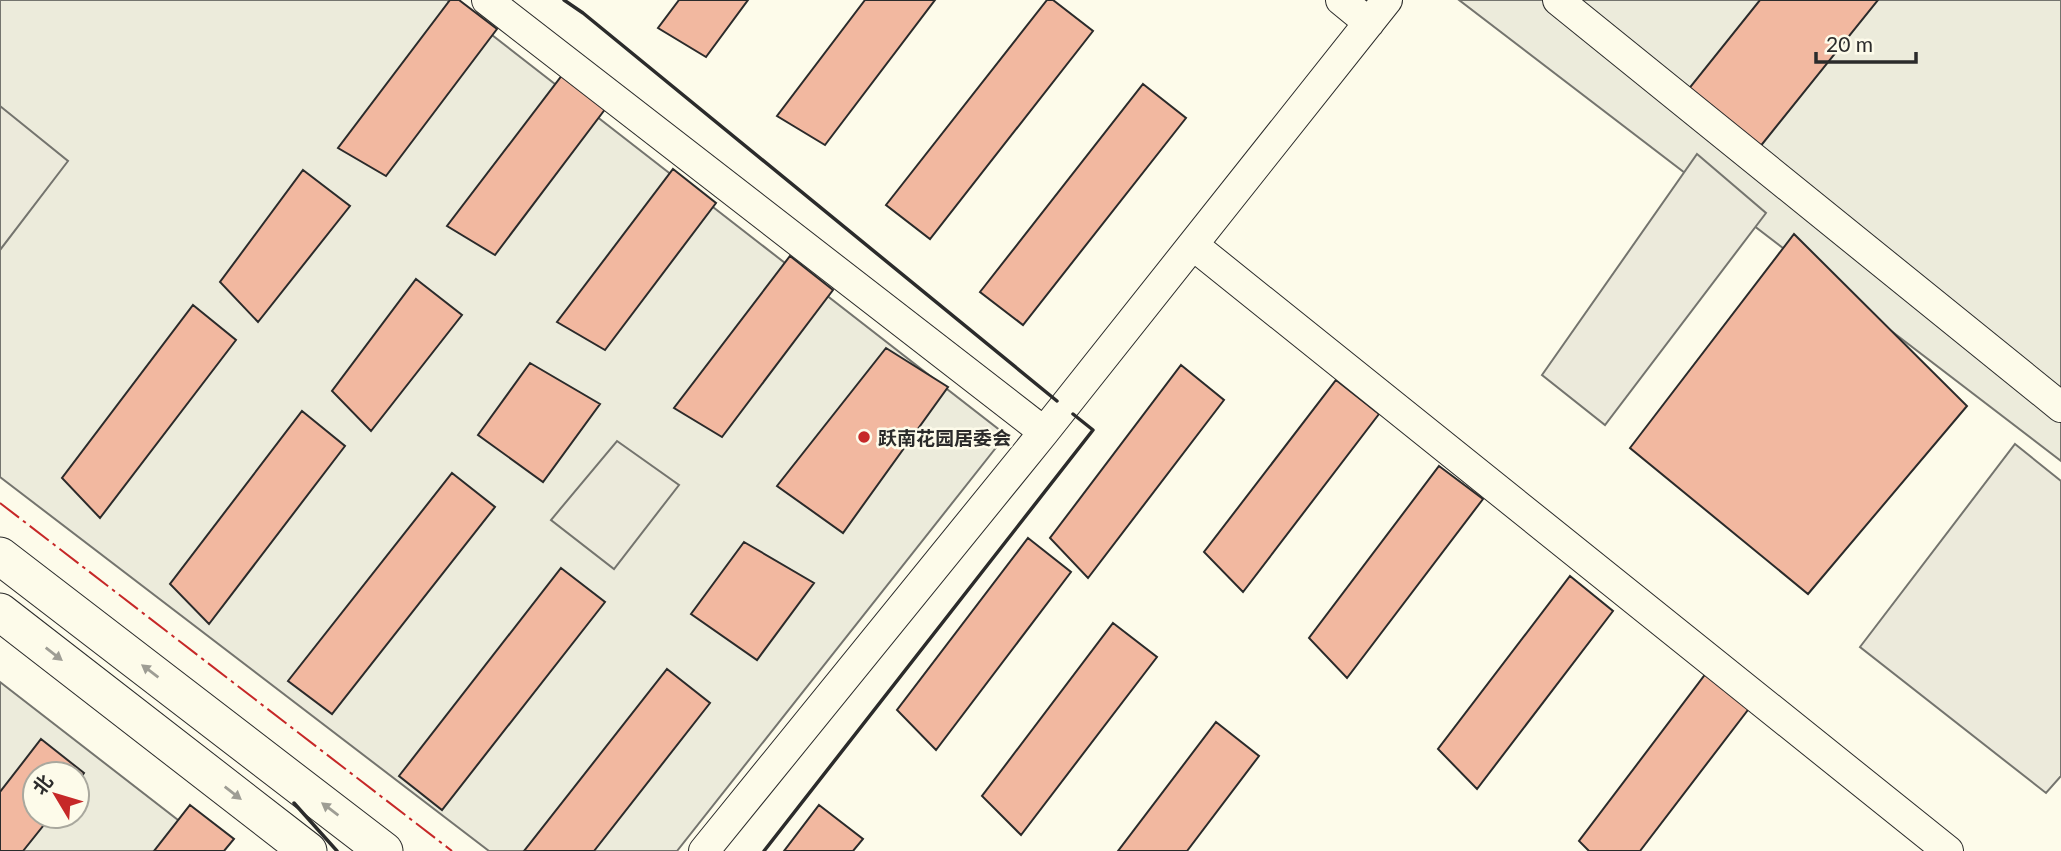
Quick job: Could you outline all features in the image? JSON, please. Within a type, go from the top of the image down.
[{"type":"street","points":[[487,0],[1044,432]]},
{"type":"street","points":[[704,851],[1044,432],[1378,11],[1341,0]]},
{"type":"street","points":[[1558,0],[2061,407]]},
{"type":"street","points":[[1193,245],[1948,851]]},
{"type":"street","points":[[0,556],[384,851]]},
{"type":"street","points":[[0,612],[308,851]]},
{"type":"shaded area","points":[[0,0],[447,0],[1006,435],[677,851],[489,851],[0,477]]},
{"type":"shaded area","points":[[1459,0],[2061,0],[2061,461]]},
{"type":"shaded area","points":[[0,106],[68,161],[0,250]]},
{"type":"shaded area","points":[[1697,154],[1766,213],[1605,425],[1542,375]]},
{"type":"shaded area","points":[[617,441],[679,485],[614,569],[551,520]]},
{"type":"shaded area","points":[[2015,444],[2061,481],[2061,776],[2046,793],[1860,647]]},
{"type":"shaded area","points":[[0,682],[218,851],[0,851]]},
{"type":"building","points":[[450,0],[459,0],[497,29],[386,176],[338,148]]},
{"type":"building","points":[[679,0],[748,0],[706,57],[658,28]]},
{"type":"building","points":[[865,0],[935,0],[825,145],[777,116]]},
{"type":"building","points":[[1047,0],[1053,0],[1093,31],[930,239],[886,205]]},
{"type":"building","points":[[1760,0],[1878,0],[1755,153],[1683,96]]},
{"type":"building","points":[[563,74],[606,108],[495,255],[447,226]]},
{"type":"building","points":[[1143,84],[1186,118],[1023,325],[980,292]]},
{"type":"building","points":[[673,169],[716,203],[605,350],[557,322]]},
{"type":"building","points":[[303,170],[350,206],[258,322],[220,282]]},
{"type":"building","points":[[1794,234],[1967,406],[1808,594],[1630,448]]},
{"type":"building","points":[[790,256],[833,290],[722,437],[674,408]]},
{"type":"building","points":[[416,279],[462,315],[371,431],[332,391]]},
{"type":"building","points":[[193,305],[236,340],[100,518],[62,478]]},
{"type":"building","name":"跃南花园居委会","points":[[886,348],[948,387],[843,533],[777,486]]},
{"type":"building","points":[[530,363],[600,404],[543,482],[478,435]]},
{"type":"building","points":[[1181,365],[1224,400],[1088,578],[1050,538]]},
{"type":"building","points":[[1336,380],[1379,414],[1243,592],[1204,552]]},
{"type":"building","points":[[302,411],[345,446],[209,624],[170,584]]},
{"type":"building","points":[[1439,466],[1483,499],[1347,678],[1309,638]]},
{"type":"building","points":[[452,473],[495,507],[332,714],[288,681]]},
{"type":"building","points":[[1028,538],[1071,572],[936,750],[897,710]]},
{"type":"building","points":[[744,542],[814,583],[757,660],[691,614]]},
{"type":"building","points":[[561,568],[605,602],[442,810],[399,776]]},
{"type":"building","points":[[1570,576],[1613,611],[1477,789],[1438,749]]},
{"type":"building","points":[[1113,623],[1157,657],[1021,835],[982,796]]},
{"type":"building","points":[[1710,668],[1754,702],[1640,851],[1589,851],[1579,841]]},
{"type":"building","points":[[667,669],[710,703],[594,851],[524,851]]},
{"type":"building","points":[[1216,722],[1259,756],[1187,851],[1118,851]]},
{"type":"building","points":[[41,739],[68,760],[25,760]]},
{"type":"building","points":[[21,765],[21,830],[40,830],[23,851],[0,851],[0,792]]},
{"type":"building","points":[[190,805],[234,839],[224,851],[154,851]]},
{"type":"building","points":[[819,805],[863,839],[853,851],[784,851]]},
{"type":"wall","points":[[564,0],[1057,401]]},
{"type":"wall","points":[[764,851],[1093,430],[1073,414]]},
{"type":"wall","points":[[294,803],[337,851]]},
{"type":"power","points":[[0,503],[452,851]]},
{"type":"place","name":"跃南花园居委会","points":[[864,437]]}]
